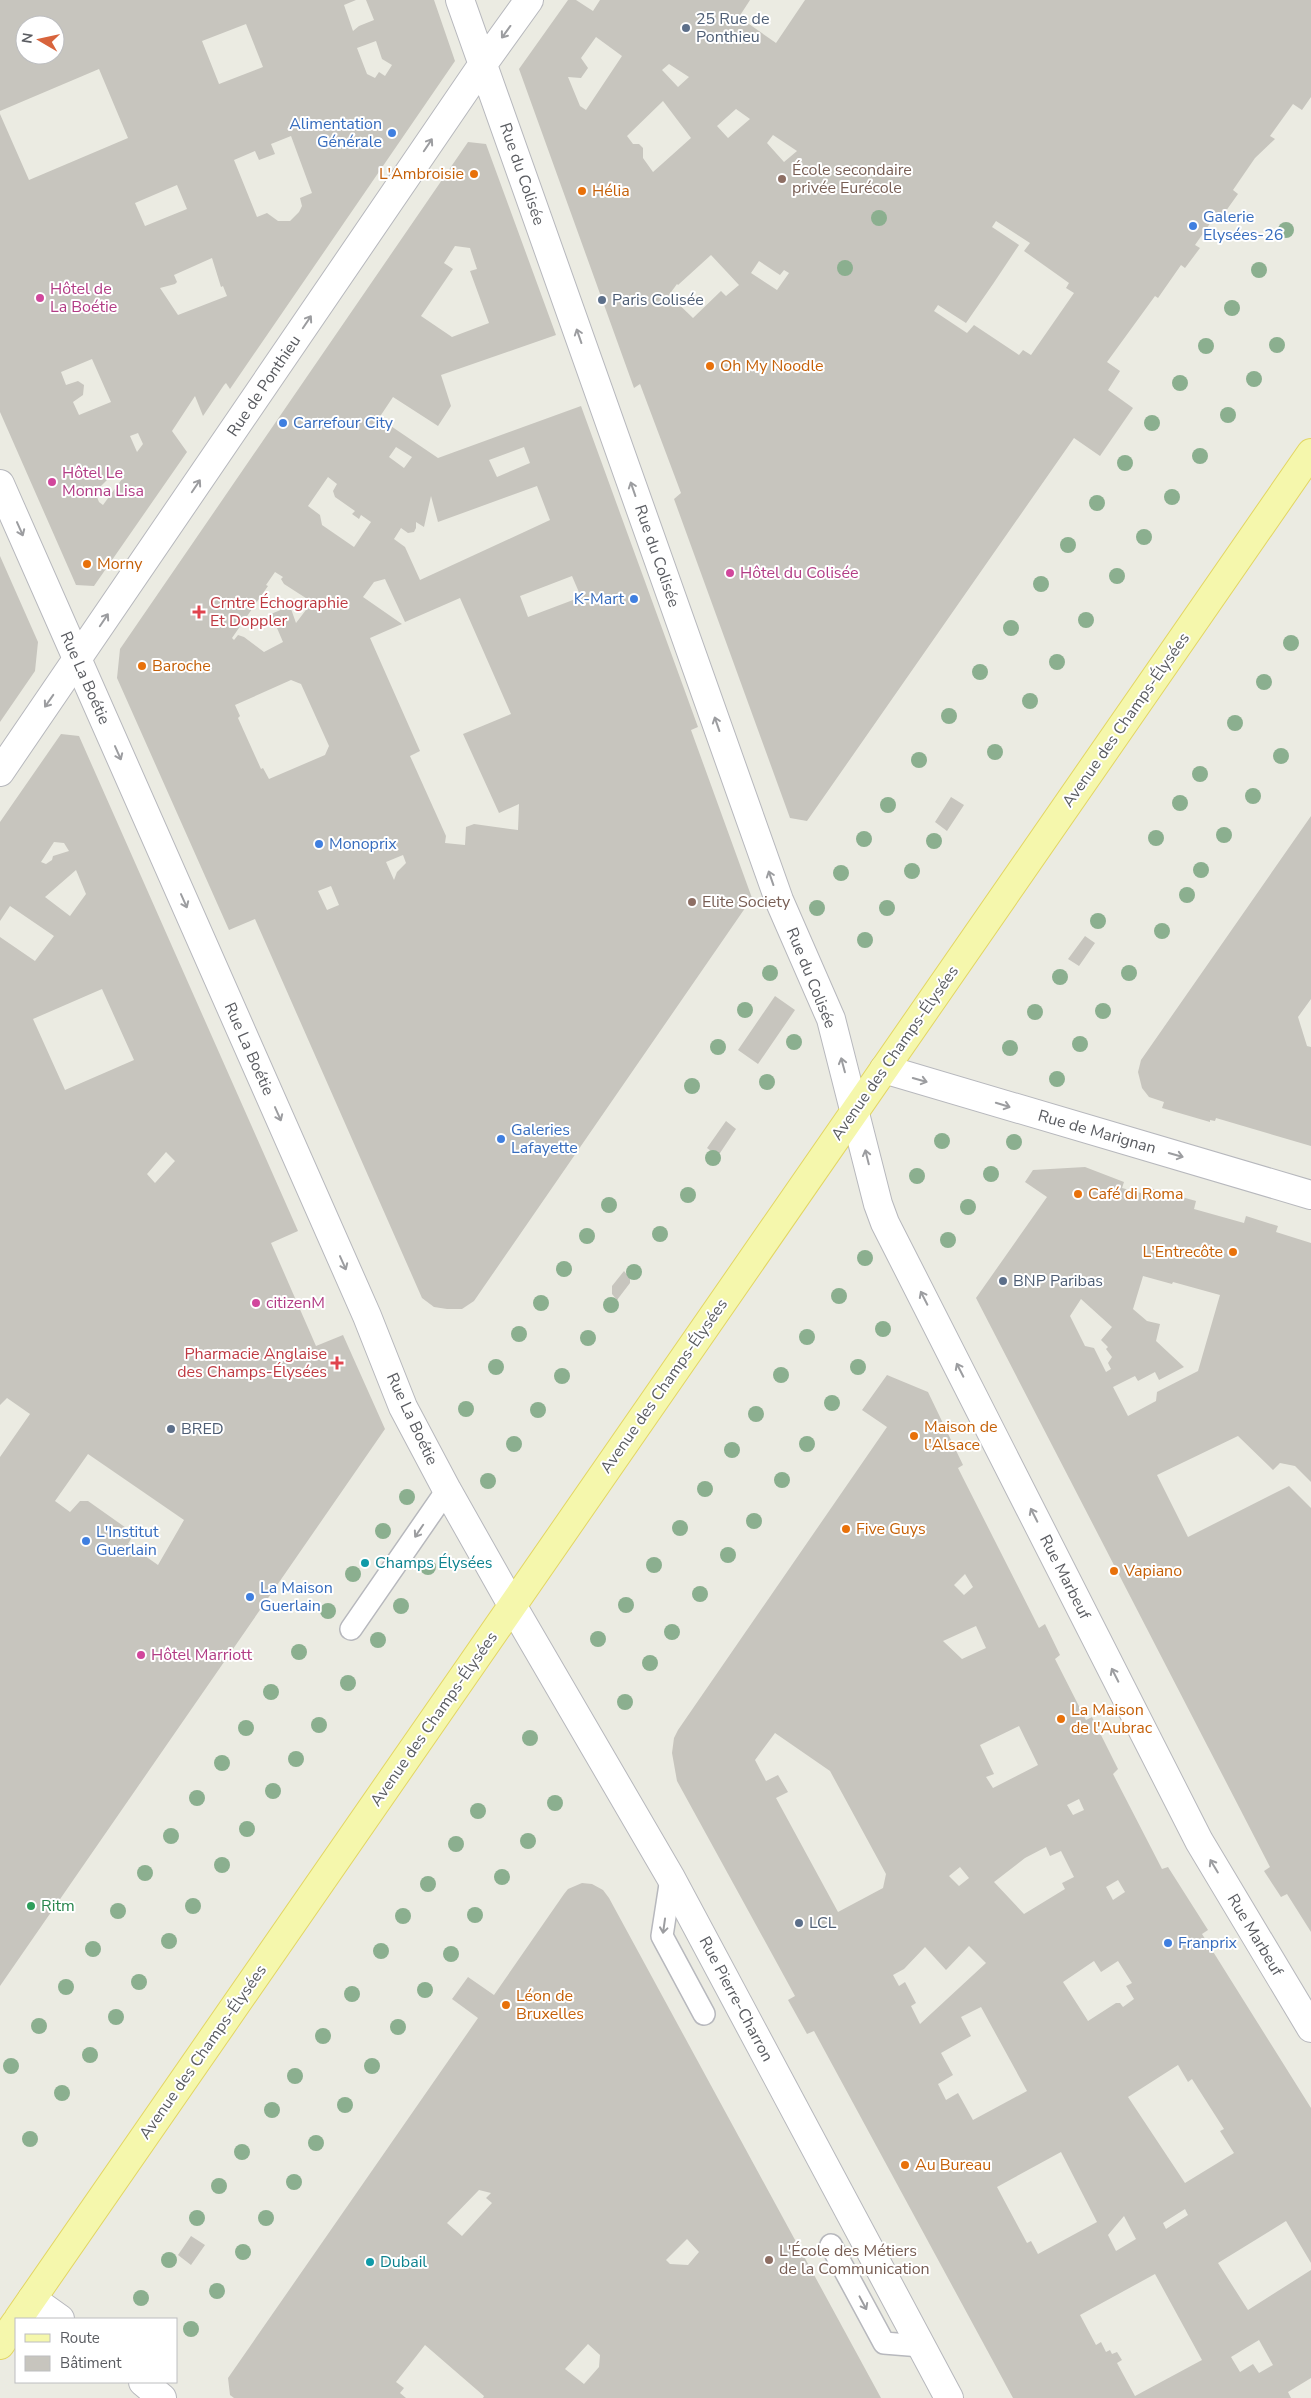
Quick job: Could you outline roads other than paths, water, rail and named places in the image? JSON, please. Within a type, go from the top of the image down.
[{"type":"main road","name":"Avenue des Champs-Élysées","points":[[22,2313],[1311,452]]},
{"type":"main road","name":"Avenue des Champs-Élysées","points":[[0,2345],[15,2323]]},
{"type":"street","name":"Rue du Colisée","points":[[460,0],[778,900],[830,1019],[856,1110]]},
{"type":"street","name":"Rue de Ponthieu","points":[[0,772],[528,0]]},
{"type":"street","name":"Rue La Boétie","points":[[0,484],[367,1316],[403,1407],[446,1490],[512,1605]]},
{"type":"street","name":"Rue de Marignan","points":[[884,1069],[1311,1195]]},
{"type":"street","name":"Rue Marbeuf","points":[[856,1110],[878,1204],[885,1223],[1199,1841],[1311,2028]]},
{"type":"street","name":"Rue Pierre-Charron","points":[[512,1605],[671,1878],[948,2398]]},
{"type":"street","points":[[22,2313],[54,2318]]},
{"type":"street","points":[[144,2383],[162,2398]]},
{"type":"lane","points":[[351,1629],[446,1490]]},
{"type":"lane","points":[[671,1878],[662,1936],[704,2014]]},
{"type":"lane","points":[[832,2245],[884,2343],[921,2346]]},
{"type":"place","name":"25 Rue de Ponthieu","points":[[686,28]]},
{"type":"place","name":"Alimentation Générale","points":[[392,133]]},
{"type":"place","name":"L'Ambroisie","points":[[474,174]]},
{"type":"place","name":"École secondaire privée Eurécole","points":[[782,179]]},
{"type":"place","name":"Hélia","points":[[582,191]]},
{"type":"place","name":"Galerie Elysées-26","points":[[1193,226]]},
{"type":"place","name":"Hôtel de La Boétie","points":[[40,298]]},
{"type":"place","name":"Paris Colisée","points":[[602,300]]},
{"type":"place","name":"Oh My Noodle","points":[[710,366]]},
{"type":"place","name":"Carrefour City","points":[[283,423]]},
{"type":"place","name":"Hôtel Le Monna Lisa","points":[[52,482]]},
{"type":"place","name":"Morny","points":[[87,564]]},
{"type":"place","name":"Hôtel du Colisée","points":[[730,573]]},
{"type":"place","name":"K-Mart","points":[[634,599]]},
{"type":"place","name":"Crntre Échographie Et Doppler","points":[[199,612]]},
{"type":"place","name":"Baroche","points":[[142,666]]},
{"type":"place","name":"Monoprix","points":[[319,844]]},
{"type":"place","name":"Elite Society","points":[[692,902]]},
{"type":"place","name":"Galeries Lafayette","points":[[501,1139]]},
{"type":"place","name":"Café di Roma","points":[[1078,1194]]},
{"type":"place","name":"L'Entrecôte","points":[[1233,1252]]},
{"type":"place","name":"BNP Paribas","points":[[1003,1281]]},
{"type":"place","name":"citizenM","points":[[256,1303]]},
{"type":"place","name":"Pharmacie Anglaise des Champs-Élysées","points":[[337,1363]]},
{"type":"place","name":"BRED","points":[[171,1429]]},
{"type":"place","name":"Maison de l'Alsace","points":[[914,1436]]},
{"type":"place","name":"Five Guys","points":[[846,1529]]},
{"type":"place","name":"L'Institut Guerlain","points":[[86,1541]]},
{"type":"place","name":"Champs Élysées","points":[[365,1563]]},
{"type":"place","name":"Vapiano","points":[[1114,1571]]},
{"type":"place","name":"La Maison Guerlain","points":[[250,1597]]},
{"type":"place","name":"Hôtel Marriott","points":[[141,1655]]},
{"type":"place","name":"La Maison de l'Aubrac","points":[[1061,1719]]},
{"type":"place","name":"Ritm","points":[[31,1906]]},
{"type":"place","name":"LCL","points":[[799,1923]]},
{"type":"place","name":"Franprix","points":[[1168,1943]]},
{"type":"place","name":"Léon de Bruxelles","points":[[506,2005]]},
{"type":"place","name":"Au Bureau","points":[[905,2165]]},
{"type":"place","name":"L'École des Métiers de la Communication","points":[[769,2260]]},
{"type":"place","name":"Dubail","points":[[370,2262]]}]
